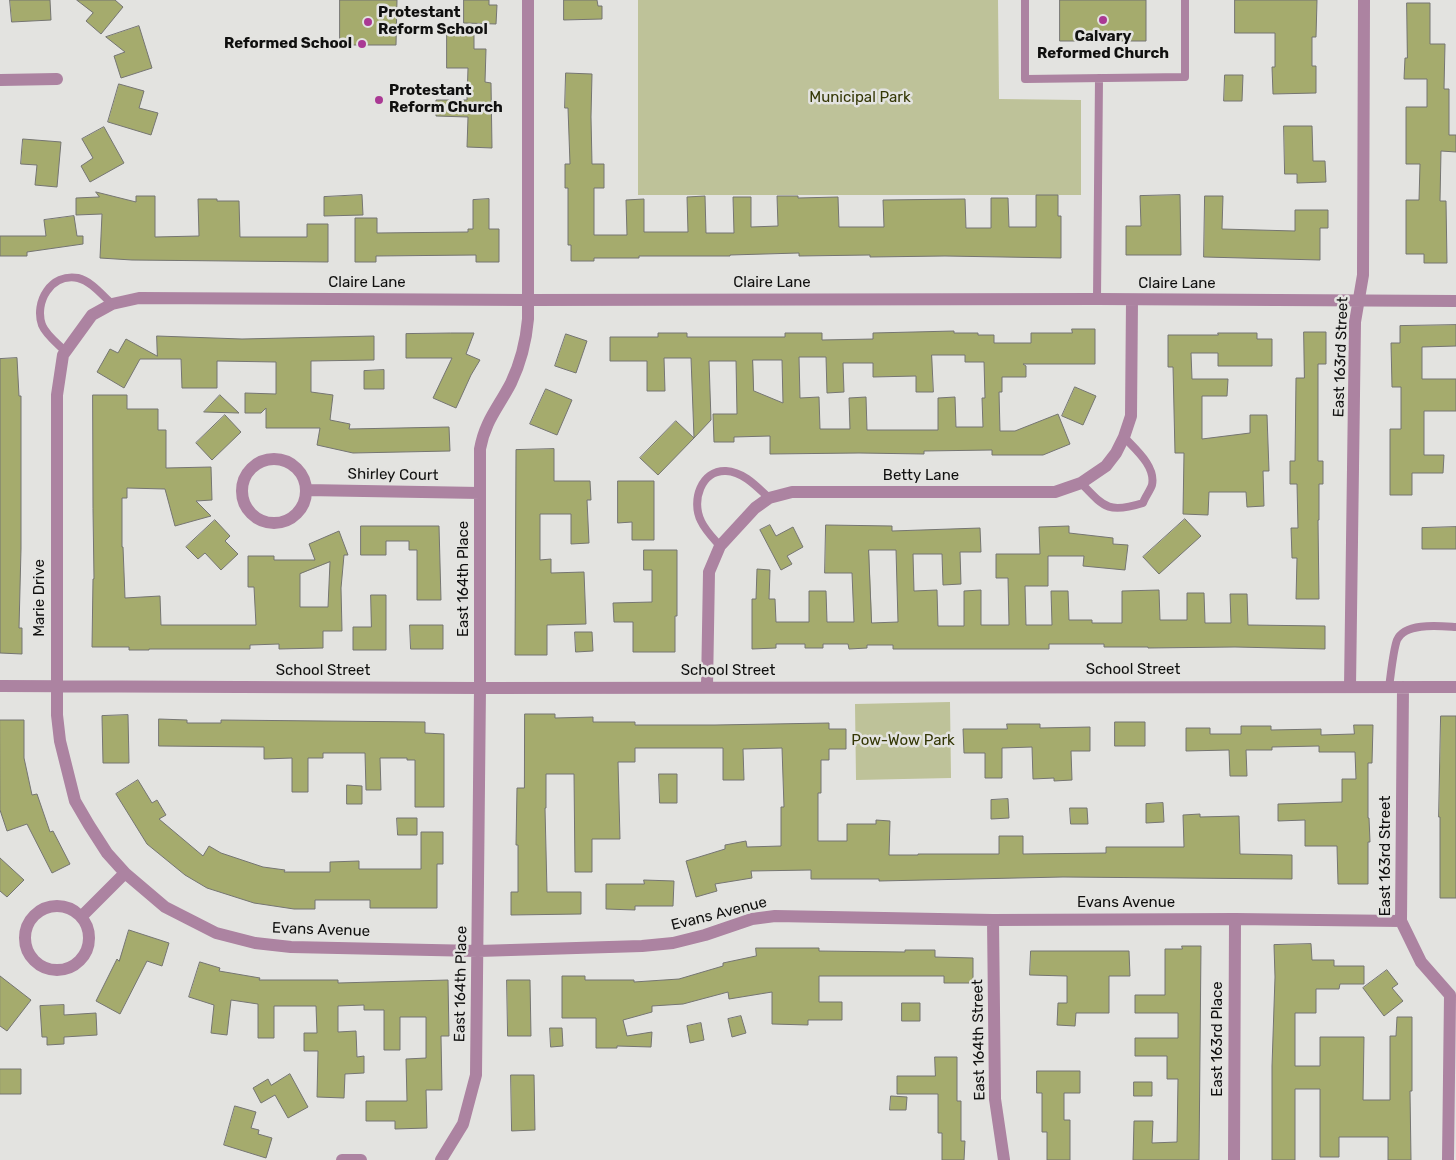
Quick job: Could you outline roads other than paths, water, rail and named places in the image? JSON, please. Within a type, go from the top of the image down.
[{"type":"street","name":"East 164th Place","points":[[441,1160],[463,1124],[476,1075],[480,688],[480,450],[483,433],[511,383],[522,358],[526,338],[528,0]]},
{"type":"street","name":"East 163rd Street","points":[[1350,686],[1355,322],[1363,275],[1364,0]]},
{"type":"street","points":[[0,80],[57,80]]},
{"type":"street","name":"Claire Lane","points":[[92,314],[112,304],[139,298],[1456,301]]},
{"type":"street","name":"Betty Lane","points":[[708,687],[709,572],[720,546],[755,508],[769,498],[792,492],[1055,492],[1081,483],[1106,466],[1124,437],[1131,416],[1132,300]]},
{"type":"street","name":"Marie Drive","points":[[92,314],[62,355],[57,395],[57,715],[60,741],[75,800],[88,825],[107,853],[125,873]]},
{"type":"street","points":[[268,460],[279,460],[290,463],[301,475],[306,490],[302,505],[293,517],[274,523],[264,522],[248,510],[242,490],[244,480],[250,470],[258,463],[268,460]]},
{"type":"street","name":"Shirley Court","points":[[306,490],[480,492]]},
{"type":"street","name":"School Street","points":[[0,686],[480,688],[1456,687]]},
{"type":"street","name":"East 163rd Street","points":[[1403,686],[1401,921],[1421,962],[1453,995],[1448,1160]]},
{"type":"street","points":[[82,917],[125,873]]},
{"type":"street","name":"Evans Avenue","points":[[125,873],[165,907],[216,933],[255,942],[291,947],[478,951],[642,946],[705,935],[752,919],[775,916],[993,920],[1235,919],[1401,921]]},
{"type":"street","points":[[53,906],[63,906],[73,910],[82,917],[87,926],[89,936],[88,947],[76,964],[56,970],[46,968],[37,963],[30,955],[26,945],[26,934],[28,924],[38,912],[53,906]]},
{"type":"street","name":"East 163rd Place","points":[[1234,1160],[1235,919]]},
{"type":"street","name":"East 164th Street","points":[[993,920],[995,1099],[1004,1160]]},
{"type":"street","points":[[342,1160],[361,1160]]},
{"type":"lane","points":[[1025,0],[1025,79],[1185,77],[1185,0]]},
{"type":"lane","points":[[1097,299],[1099,78]]},
{"type":"lane","points":[[65,351],[45,331],[40,317],[42,299],[52,285],[69,278],[78,278],[94,288],[112,304]]},
{"type":"lane","points":[[1081,483],[1103,505],[1124,509],[1143,503],[1152,484],[1151,474],[1148,465],[1124,437]]},
{"type":"lane","points":[[720,546],[700,520],[697,506],[697,497],[701,486],[708,477],[726,471],[737,474],[751,481],[769,498]]},
{"type":"lane","points":[[1389,686],[1398,639],[1404,631],[1417,627],[1456,627]]},
{"type":"place","name":"Calvary Reformed Church","points":[[1103,20]]},
{"type":"place","name":"Protestant Reform School","points":[[368,22]]},
{"type":"place","name":"Reformed School","points":[[362,44]]},
{"type":"place","name":"Protestant Reform Church","points":[[379,100]]},
{"type":"park label","name":"Municipal Park","points":[[860,98]]},
{"type":"park label","name":"Pow-Wow Park","points":[[903,741]]}]
